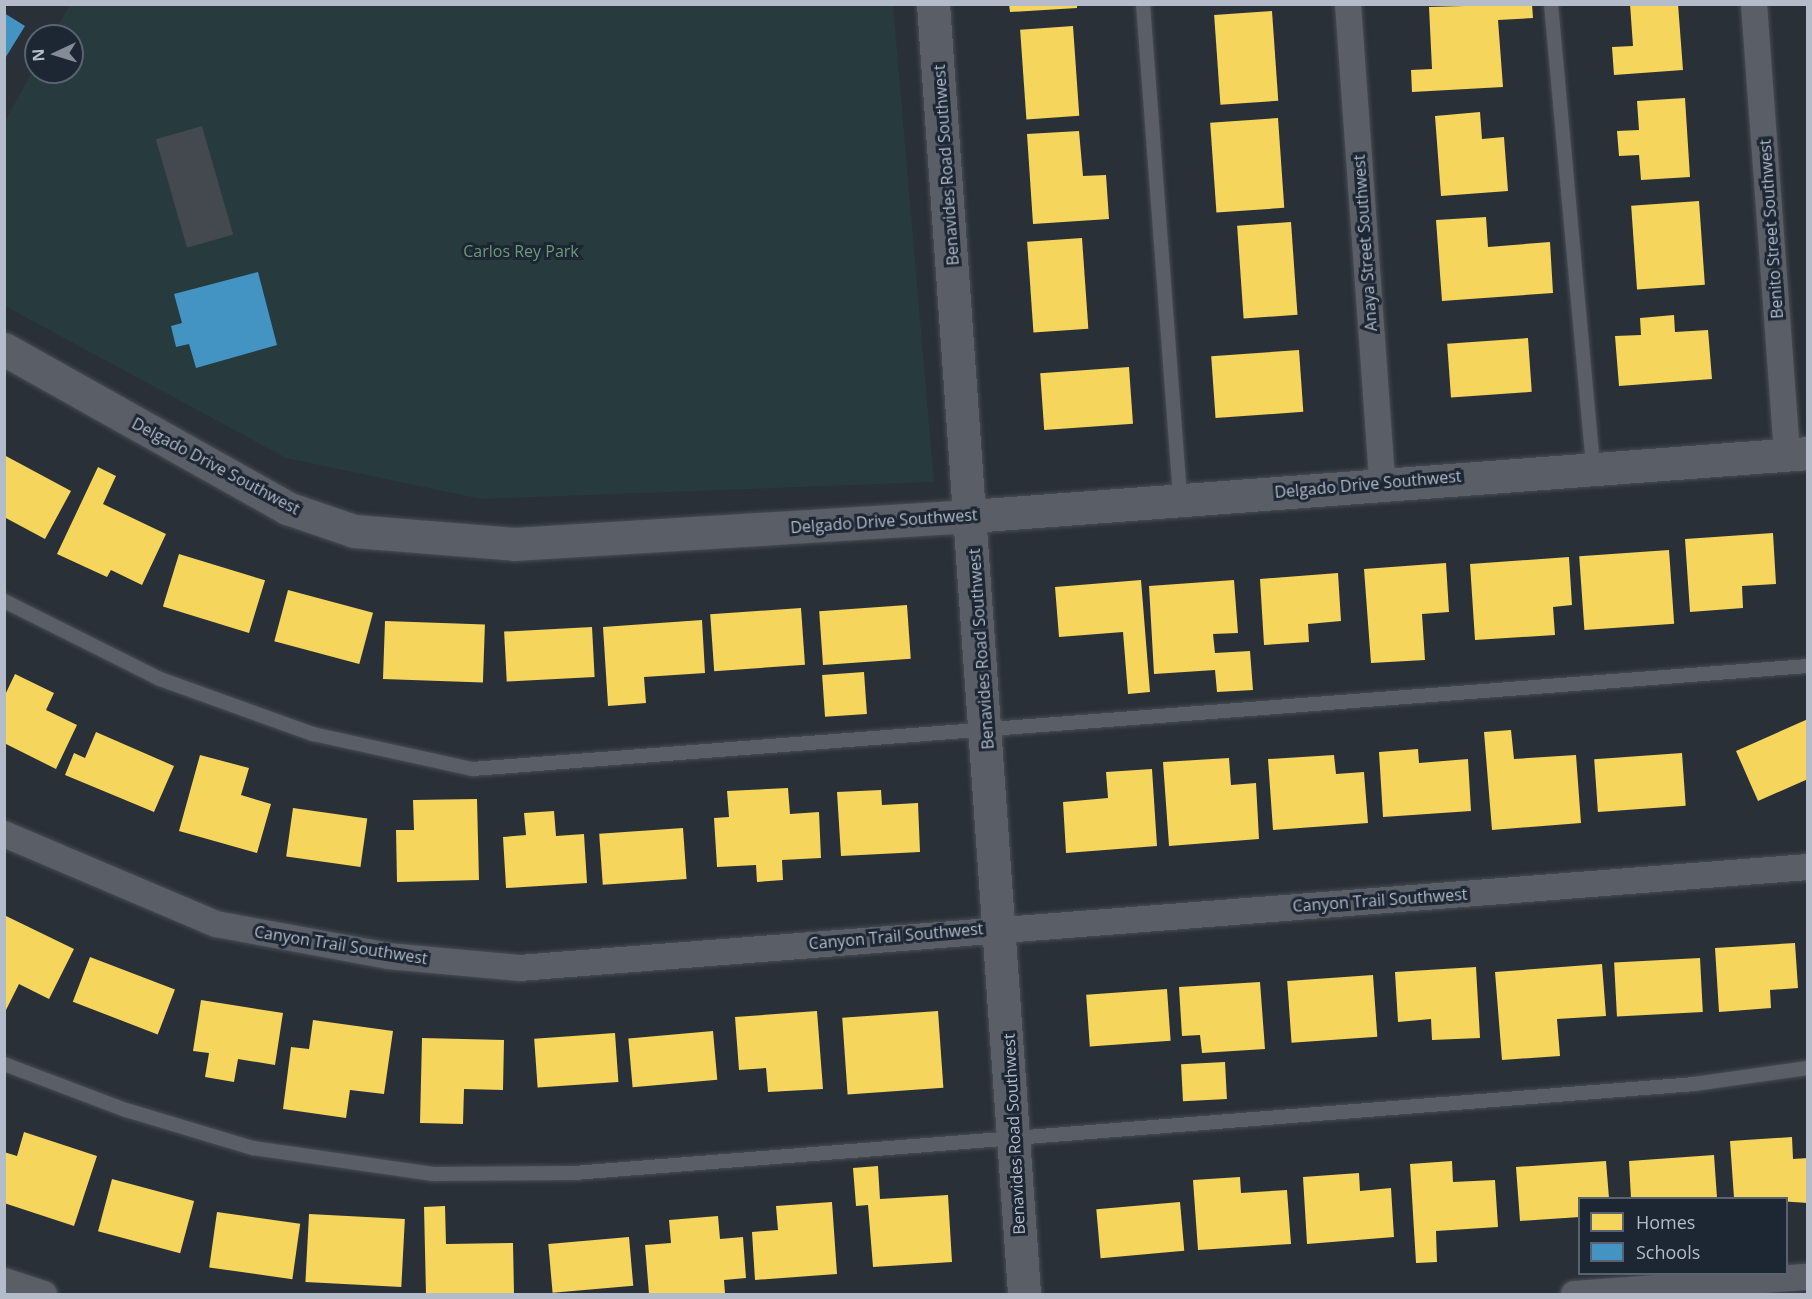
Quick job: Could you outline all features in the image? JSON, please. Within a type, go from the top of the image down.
[{"type":"street","name":"Benavides Road Southwest","points":[[933,4],[987,726],[1024,1294]]},
{"type":"street","name":"Anaya Street Southwest","points":[[1348,4],[1382,482]]},
{"type":"street","name":"Benito Street Southwest","points":[[1755,4],[1797,453]]},
{"type":"street","name":"Delgado Drive Southwest","points":[[4,349],[286,508],[354,531],[514,544],[971,516],[1180,497],[1797,453]]},
{"type":"street","name":"Canyon Trail Southwest","points":[[4,834],[216,924],[388,956],[519,968],[1001,927],[1808,867]]},
{"type":"street","points":[[1574,1294],[1808,1277]]},
{"type":"street","points":[[4,1281],[44,1294]]},
{"type":"lane","points":[[1143,4],[1180,497]]},
{"type":"lane","points":[[1551,4],[1593,466]]},
{"type":"lane","points":[[4,602],[160,679],[313,734],[472,769],[987,726],[1808,666]]},
{"type":"lane","points":[[4,1064],[126,1110],[253,1148],[433,1174],[574,1173],[1694,1084],[1808,1068]]},
{"type":"green space","name":"Carlos Rey Park","points":[[70,5],[893,5],[934,482],[481,499],[286,458],[5,306],[5,121],[25,84],[84,84],[84,24],[59,24]]},
{"type":"building: Homes","points":[[1009,4],[1077,4],[1077,8],[1010,12]]},
{"type":"building: Homes","points":[[1532,4],[1533,18],[1498,20],[1503,87],[1412,92],[1411,70],[1432,69],[1429,7]]},
{"type":"building: Homes","points":[[1630,4],[1678,4],[1683,70],[1614,75],[1612,47],[1633,46]]},
{"type":"building: Homes","points":[[1272,11],[1278,101],[1220,105],[1214,15]]},
{"type":"building: Homes","points":[[1073,26],[1079,116],[1026,119],[1020,30]]},
{"type":"building: Homes","points":[[1685,98],[1690,177],[1641,180],[1639,155],[1619,156],[1617,131],[1639,130],[1637,101]]},
{"type":"building: Homes","points":[[1480,112],[1482,139],[1504,137],[1508,191],[1441,196],[1435,116]]},
{"type":"building: Homes","points":[[1278,118],[1284,208],[1216,213],[1210,123]]},
{"type":"building: Homes","points":[[1079,131],[1083,176],[1106,175],[1109,219],[1033,224],[1027,134]]},
{"type":"building: Homes","points":[[1699,201],[1705,285],[1637,290],[1631,206]]},
{"type":"building: Homes","points":[[1486,217],[1488,247],[1550,242],[1553,293],[1442,301],[1436,220]]},
{"type":"building: Homes","points":[[1291,222],[1297,315],[1244,319],[1237,226]]},
{"type":"building: Homes","points":[[1082,238],[1088,329],[1033,333],[1027,242]]},
{"type":"building: Homes","points":[[1674,315],[1675,332],[1708,330],[1712,379],[1619,386],[1615,336],[1641,335],[1640,318]]},
{"type":"building: Homes","points":[[1528,338],[1532,392],[1451,398],[1447,344]]},
{"type":"building: Homes","points":[[1299,350],[1303,412],[1216,418],[1211,356]]},
{"type":"building: Homes","points":[[1129,367],[1133,424],[1044,430],[1040,373]]},
{"type":"building: Homes","points":[[4,455],[71,491],[45,539],[4,517]]},
{"type":"building: Homes","points":[[98,467],[116,476],[103,504],[166,534],[142,585],[111,570],[107,577],[57,554]]},
{"type":"building: Homes","points":[[1773,533],[1776,584],[1742,586],[1743,608],[1690,612],[1685,539]]},
{"type":"building: Homes","points":[[1669,550],[1674,624],[1584,630],[1579,556]]},
{"type":"building: Homes","points":[[179,554],[265,580],[249,633],[163,607]]},
{"type":"building: Homes","points":[[1569,557],[1572,605],[1553,607],[1555,635],[1475,640],[1470,564]]},
{"type":"building: Homes","points":[[1446,563],[1449,612],[1422,614],[1425,660],[1371,663],[1364,569]]},
{"type":"building: Homes","points":[[1338,573],[1341,621],[1308,624],[1309,642],[1264,645],[1260,579]]},
{"type":"building: Homes","points":[[1141,580],[1150,692],[1128,694],[1123,632],[1059,637],[1055,587]]},
{"type":"building: Homes","points":[[1234,580],[1238,633],[1213,634],[1215,653],[1250,651],[1253,690],[1217,692],[1215,670],[1154,674],[1149,586]]},
{"type":"building: Homes","points":[[288,590],[373,613],[359,664],[274,641]]},
{"type":"building: Homes","points":[[907,605],[911,659],[823,665],[819,611]]},
{"type":"building: Homes","points":[[801,608],[805,665],[714,671],[710,614]]},
{"type":"building: Homes","points":[[702,620],[705,673],[644,677],[646,703],[608,706],[603,627]]},
{"type":"building: Homes","points":[[385,621],[485,624],[483,682],[383,679]]},
{"type":"building: Homes","points":[[592,627],[595,677],[507,682],[504,632]]},
{"type":"building: Homes","points":[[864,672],[867,714],[825,717],[822,675]]},
{"type":"building: Homes","points":[[15,674],[54,693],[46,710],[77,725],[56,769],[4,743],[4,697]]},
{"type":"building: Homes","points":[[1808,719],[1808,779],[1758,801],[1736,751]]},
{"type":"building: Homes","points":[[1511,730],[1514,759],[1576,755],[1581,823],[1492,830],[1484,732]]},
{"type":"building: Homes","points":[[96,732],[174,766],[154,812],[65,775],[74,753],[85,758]]},
{"type":"building: Homes","points":[[1418,749],[1419,763],[1468,759],[1471,811],[1383,817],[1379,752]]},
{"type":"building: Homes","points":[[1682,753],[1686,806],[1598,812],[1594,759]]},
{"type":"building: Homes","points":[[200,755],[249,768],[241,795],[271,804],[257,853],[179,831]]},
{"type":"building: Homes","points":[[1334,755],[1336,774],[1364,772],[1368,823],[1273,830],[1268,759]]},
{"type":"building: Homes","points":[[1229,758],[1231,785],[1256,783],[1259,839],[1169,846],[1163,762]]},
{"type":"building: Homes","points":[[1152,769],[1157,846],[1066,853],[1063,802],[1108,798],[1106,772]]},
{"type":"building: Homes","points":[[788,788],[790,814],[819,812],[821,858],[782,860],[783,880],[757,882],[756,865],[717,867],[714,818],[729,817],[727,791]]},
{"type":"building: Homes","points":[[881,790],[882,805],[918,803],[920,852],[841,856],[837,792]]},
{"type":"building: Homes","points":[[477,799],[479,880],[397,882],[396,830],[414,830],[413,800]]},
{"type":"building: Homes","points":[[293,808],[367,818],[360,867],[286,857]]},
{"type":"building: Homes","points":[[554,811],[556,836],[584,834],[587,883],[506,888],[503,837],[526,835],[524,813]]},
{"type":"building: Homes","points":[[683,828],[687,879],[603,885],[599,834]]},
{"type":"building: Homes","points":[[4,915],[74,949],[49,999],[19,984],[6,1010]]},
{"type":"building: Homes","points":[[1795,943],[1798,988],[1770,990],[1771,1008],[1719,1012],[1715,948]]},
{"type":"building: Homes","points":[[90,957],[175,990],[158,1034],[73,1002]]},
{"type":"building: Homes","points":[[1700,958],[1703,1012],[1617,1016],[1614,963]]},
{"type":"building: Homes","points":[[1602,964],[1606,1016],[1557,1019],[1560,1056],[1502,1060],[1495,972]]},
{"type":"building: Homes","points":[[1476,967],[1480,1038],[1432,1040],[1431,1019],[1398,1022],[1395,972]]},
{"type":"building: Homes","points":[[1373,975],[1377,1037],[1292,1043],[1287,981]]},
{"type":"building: Homes","points":[[1260,982],[1265,1049],[1202,1053],[1200,1035],[1182,1036],[1179,987]]},
{"type":"building: Homes","points":[[1167,989],[1171,1041],[1090,1047],[1086,995]]},
{"type":"building: Homes","points":[[201,1000],[283,1013],[275,1065],[238,1059],[234,1082],[205,1077],[209,1053],[193,1051]]},
{"type":"building: Homes","points":[[817,1011],[823,1089],[768,1092],[766,1068],[739,1070],[735,1017]]},
{"type":"building: Homes","points":[[938,1011],[943,1088],[848,1095],[842,1018]]},
{"type":"building: Homes","points":[[313,1020],[393,1031],[384,1094],[350,1090],[346,1118],[283,1109],[291,1047],[309,1049]]},
{"type":"building: Homes","points":[[713,1031],[717,1080],[633,1087],[628,1038]]},
{"type":"building: Homes","points":[[615,1033],[618,1082],[538,1088],[534,1039]]},
{"type":"building: Homes","points":[[422,1038],[504,1040],[503,1090],[464,1089],[463,1124],[420,1123]]},
{"type":"building: Homes","points":[[1225,1062],[1227,1099],[1183,1101],[1181,1064]]},
{"type":"building: Homes","points":[[24,1132],[97,1156],[74,1226],[4,1203],[4,1152],[17,1156]]},
{"type":"building: Homes","points":[[1792,1137],[1793,1159],[1808,1158],[1808,1203],[1788,1202],[1788,1197],[1734,1197],[1730,1141]]},
{"type":"building: Homes","points":[[1714,1155],[1717,1197],[1631,1197],[1629,1161]]},
{"type":"building: Homes","points":[[1452,1161],[1453,1182],[1495,1180],[1498,1227],[1436,1231],[1437,1262],[1416,1263],[1410,1164]]},
{"type":"building: Homes","points":[[1606,1161],[1609,1197],[1578,1197],[1578,1217],[1520,1221],[1516,1167]]},
{"type":"building: Homes","points":[[878,1166],[880,1199],[948,1195],[952,1262],[873,1267],[868,1205],[856,1206],[853,1168]]},
{"type":"building: Homes","points":[[1359,1173],[1360,1191],[1391,1188],[1394,1237],[1307,1244],[1303,1177]]},
{"type":"building: Homes","points":[[1240,1177],[1241,1193],[1287,1190],[1291,1244],[1198,1250],[1193,1180]]},
{"type":"building: Homes","points":[[112,1179],[194,1201],[180,1253],[98,1231]]},
{"type":"building: Homes","points":[[832,1202],[837,1274],[755,1280],[752,1232],[778,1230],[776,1206]]},
{"type":"building: Homes","points":[[1180,1202],[1184,1251],[1101,1258],[1096,1209]]},
{"type":"building: Homes","points":[[445,1206],[446,1244],[513,1243],[514,1293],[426,1294],[424,1207]]},
{"type":"building: Homes","points":[[217,1212],[300,1224],[292,1279],[209,1267]]},
{"type":"building: Homes","points":[[309,1214],[405,1219],[401,1287],[305,1282]]},
{"type":"building: Homes","points":[[718,1216],[720,1239],[743,1237],[746,1278],[724,1280],[725,1293],[649,1294],[645,1245],[671,1243],[669,1220]]},
{"type":"building: Homes","points":[[629,1237],[633,1286],[553,1293],[548,1244]]},
{"type":"building: Schools","points":[[4,13],[24,25],[24,28],[4,60]]},
{"type":"building: Schools","points":[[258,272],[277,345],[196,368],[189,344],[176,347],[171,326],[182,323],[174,294]]},
{"type":"building: Other","points":[[202,126],[233,235],[187,248],[156,139]]}]
